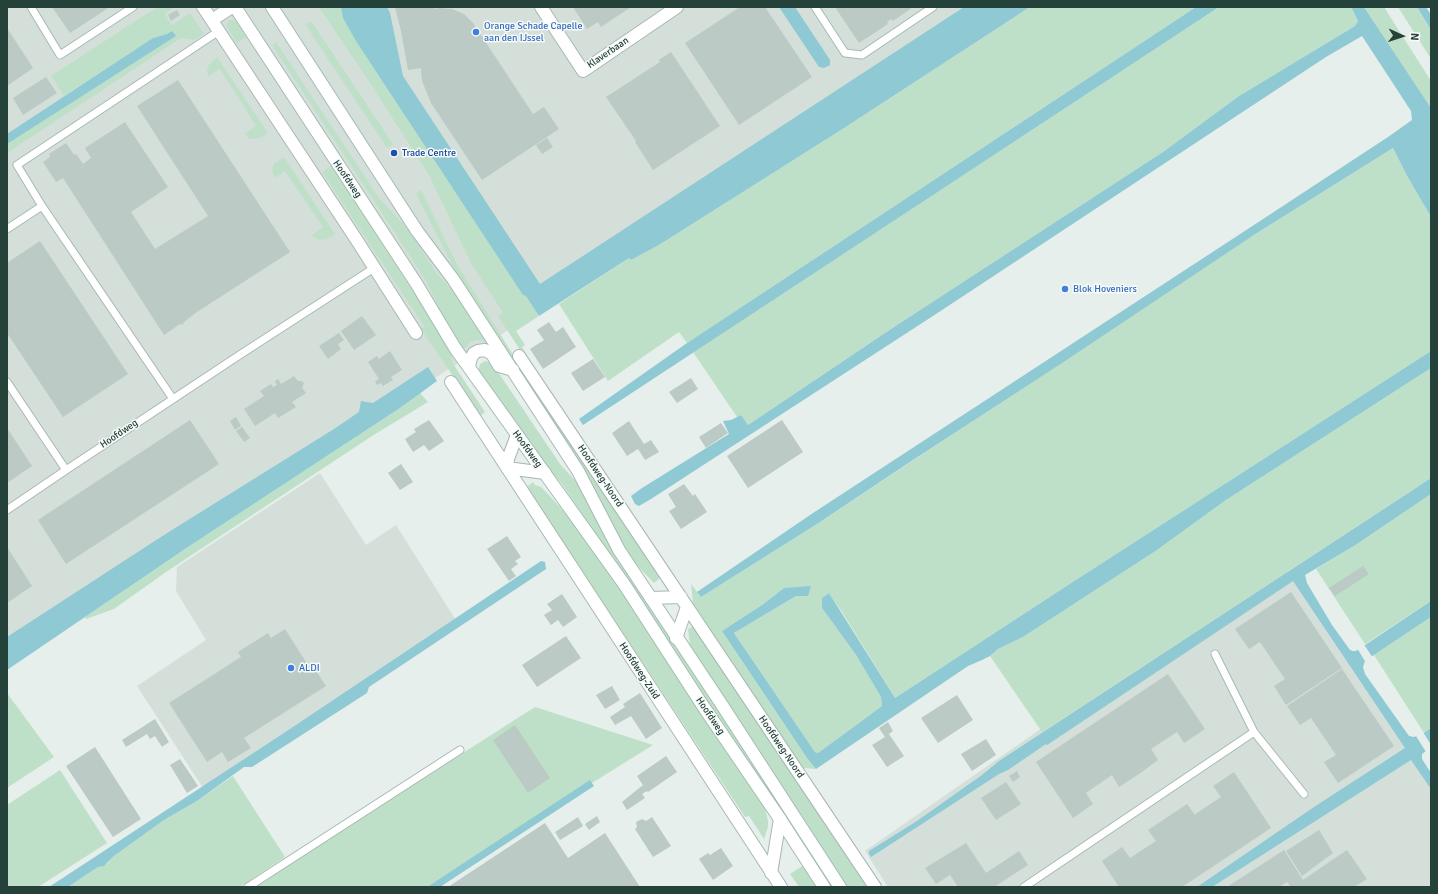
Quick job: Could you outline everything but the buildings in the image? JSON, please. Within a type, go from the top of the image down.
[{"type":"main road","points":[[203,7],[416,333]]},
{"type":"main road","points":[[212,20],[232,7]]},
{"type":"main road","name":"Hoofdweg","points":[[235,7],[416,283],[455,348],[624,584],[703,706],[780,819],[824,887]]},
{"type":"main road","name":"Hoofdweg","points":[[272,7],[417,231],[453,279],[513,370],[578,471],[619,550],[840,887]]},
{"type":"main road","name":"Klaverbaan","points":[[541,7],[582,71],[677,7]]},
{"type":"main road","points":[[469,366],[474,353],[485,350],[492,354],[499,366],[513,370]]},
{"type":"main road","name":"Hoofdweg-Noord","points":[[519,356],[875,887]]},
{"type":"main road","name":"Hoofdweg-Zuid","points":[[451,382],[781,887]]},
{"type":"main road","points":[[517,435],[508,459],[507,468],[545,473]]},
{"type":"main road","points":[[651,598],[684,602],[676,638]]},
{"type":"main road","points":[[771,873],[780,819]]},
{"type":"lane","points":[[31,7],[60,55],[134,7]]},
{"type":"lane","points":[[814,7],[846,53],[862,55],[933,7]]},
{"type":"lane","points":[[173,399],[42,206],[17,165],[219,31]]},
{"type":"lane","points":[[7,229],[42,206]]},
{"type":"lane","name":"Hoofdweg","points":[[7,510],[173,399],[374,268]]},
{"type":"lane","points":[[7,382],[66,470]]},
{"type":"lane","points":[[1215,654],[1254,732],[1304,794]]},
{"type":"lane","points":[[1024,887],[1254,732]]},
{"type":"lane","points":[[248,887],[460,750]]},
{"type":"shaded area","points":[[7,7],[1003,7],[7,659]]},
{"type":"shaded area","points":[[320,473],[366,545],[396,525],[457,622],[205,791],[137,686],[206,640],[176,591],[177,567]]},
{"type":"shaded area","points":[[1281,562],[1431,780],[1431,887],[888,887],[865,851]]},
{"type":"green space","points":[[157,7],[174,7],[165,14],[172,25],[190,13],[204,34],[194,40],[181,38],[7,153],[7,144],[176,36],[172,31],[153,38],[64,96],[51,76]]},
{"type":"green space","points":[[319,7],[341,7],[343,18],[539,316],[516,331],[525,345],[522,347],[525,352],[522,353],[498,316],[503,313],[471,263],[429,175]]},
{"type":"green space","points":[[1030,7],[1196,7],[687,343],[679,332],[608,381],[559,304],[629,258],[631,260],[659,245],[841,130]]},
{"type":"green space","points":[[1219,7],[1351,7],[1358,21],[1355,26],[1239,96],[1163,152],[894,327],[748,425],[741,415],[737,417],[693,352]]},
{"type":"green space","points":[[1364,7],[1384,7],[1431,81],[1431,108]]},
{"type":"green space","points":[[1398,7],[1417,7],[1431,30],[1431,59]]},
{"type":"green space","points":[[229,20],[237,22],[246,37],[237,43],[227,27]]},
{"type":"green space","points":[[311,21],[393,144],[387,148],[305,24]]},
{"type":"green space","points":[[276,42],[379,198],[407,228],[437,274],[464,303],[488,341],[487,342],[475,340],[470,342],[463,350],[453,336],[425,279],[272,45]]},
{"type":"green space","points":[[217,57],[268,133],[260,138],[248,138],[245,133],[256,126],[220,69],[208,76],[207,70],[209,65]]},
{"type":"green space","points":[[1393,148],[1431,217],[1431,351],[895,698],[829,593],[822,598],[822,608],[856,655],[881,697],[882,706],[818,753],[815,752],[734,633],[796,596],[808,596],[784,588],[762,605],[722,631],[807,758],[816,769],[803,768],[693,603],[691,584],[701,597],[817,524],[1257,233]]},
{"type":"green space","points":[[284,157],[335,234],[327,239],[321,240],[314,238],[312,235],[323,227],[285,171],[274,178],[272,170],[274,164]]},
{"type":"green space","points":[[331,166],[451,350],[452,362],[485,412],[480,416],[421,329],[424,326],[322,172]]},
{"type":"green space","points":[[421,190],[458,266],[515,358],[660,578],[654,583],[629,557],[454,268],[416,194]]},
{"type":"green space","points":[[485,361],[492,363],[560,464],[581,487],[836,887],[830,887],[562,484],[541,460],[478,372],[480,364]]},
{"type":"green space","points":[[1431,368],[1431,478],[1042,732],[990,656],[998,649],[1023,637],[1157,550],[1226,500]]},
{"type":"green space","points":[[420,393],[428,402],[372,436],[166,572],[114,609],[86,619],[85,617],[185,549],[400,408]]},
{"type":"green space","points":[[533,482],[548,494],[592,546],[764,804],[768,827],[764,839],[749,816],[745,817],[529,491],[528,486]]},
{"type":"green space","points":[[1431,494],[1431,601],[1365,644],[1316,569],[1354,546]]},
{"type":"green space","points":[[1431,617],[1431,728],[1424,733],[1374,655]]},
{"type":"green space","points":[[692,627],[696,629],[868,887],[847,887],[695,655],[690,646],[688,629]]},
{"type":"green space","points":[[7,693],[54,757],[7,788]]},
{"type":"green space","points":[[535,707],[653,745],[592,783],[590,781],[427,887],[256,887],[347,827]]},
{"type":"green space","points":[[60,770],[107,843],[38,887],[7,887],[7,805]]},
{"type":"green space","points":[[233,776],[285,857],[240,887],[68,887],[98,867],[107,864],[114,856],[164,820],[197,801]]},
{"type":"green space","points":[[804,865],[819,887],[799,887],[790,874]]},
{"type":"water","points":[[341,7],[387,7],[390,13],[403,76],[540,284],[964,7],[1030,7],[841,130],[659,245],[631,260],[629,258],[539,316],[526,296],[523,295],[356,41],[343,18]]},
{"type":"water","points":[[779,7],[795,7],[830,60],[830,65],[824,68],[819,67]]},
{"type":"water","points":[[1196,7],[1219,7],[583,425],[579,419],[687,343]]},
{"type":"water","points":[[1351,7],[1364,7],[1431,108],[1431,217],[1393,148],[1257,233],[817,524],[701,597],[697,592],[813,513],[1412,120],[1411,111],[1362,36],[1326,57],[936,314],[651,499],[639,506],[635,504],[631,496],[729,434],[723,421],[731,420],[741,415],[748,425],[894,327],[1163,152],[1239,96],[1355,26],[1358,21]]},
{"type":"water","points":[[1417,7],[1426,7],[1431,15],[1431,30]]},
{"type":"water","points":[[172,31],[176,36],[7,144],[7,134],[153,38]]},
{"type":"water","points":[[1431,351],[1431,368],[1226,500],[1157,550],[1023,637],[998,649],[990,656],[968,666],[816,769],[807,758],[722,631],[762,605],[784,588],[811,586],[808,596],[796,596],[734,633],[815,752],[818,753],[882,706],[881,697],[856,655],[822,608],[822,598],[829,593],[895,698]]},
{"type":"water","points":[[428,367],[437,381],[400,408],[185,549],[7,670],[7,637],[164,535],[334,429],[359,412],[361,401],[373,403]]},
{"type":"water","points":[[1431,478],[1431,494],[1354,546],[1305,575],[1307,583],[1332,625],[1350,650],[1353,651],[1356,651],[1431,601],[1431,617],[1365,661],[1363,667],[1365,674],[1409,736],[1414,737],[1431,728],[1431,747],[1422,754],[1422,759],[1431,773],[1431,789],[1411,760],[1212,887],[1197,887],[1314,807],[1405,748],[1293,581],[1047,745],[1046,744],[1008,770],[999,774],[871,857],[869,851],[917,821],[982,775],[999,761]]},
{"type":"water","points":[[541,561],[545,562],[546,569],[369,687],[367,693],[252,767],[244,767],[197,801],[164,820],[114,856],[104,866],[98,867],[68,887],[49,887],[290,729]]},
{"type":"water","points":[[590,780],[594,786],[440,887],[427,887]]},
{"type":"pier","points":[[1363,643],[1373,658],[1366,663],[1357,648]]},
{"type":"pier","points":[[1423,732],[1431,745],[1431,749],[1426,752],[1416,736]]},
{"type":"place","name":"Orange Schade Capelle aan den IJssel","points":[[476,32]]},
{"type":"place","name":"Trade Centre","points":[[394,153]]},
{"type":"place","name":"Blok Hoveniers","points":[[1065,289]]},
{"type":"place","name":"ALDI","points":[[291,668]]}]
